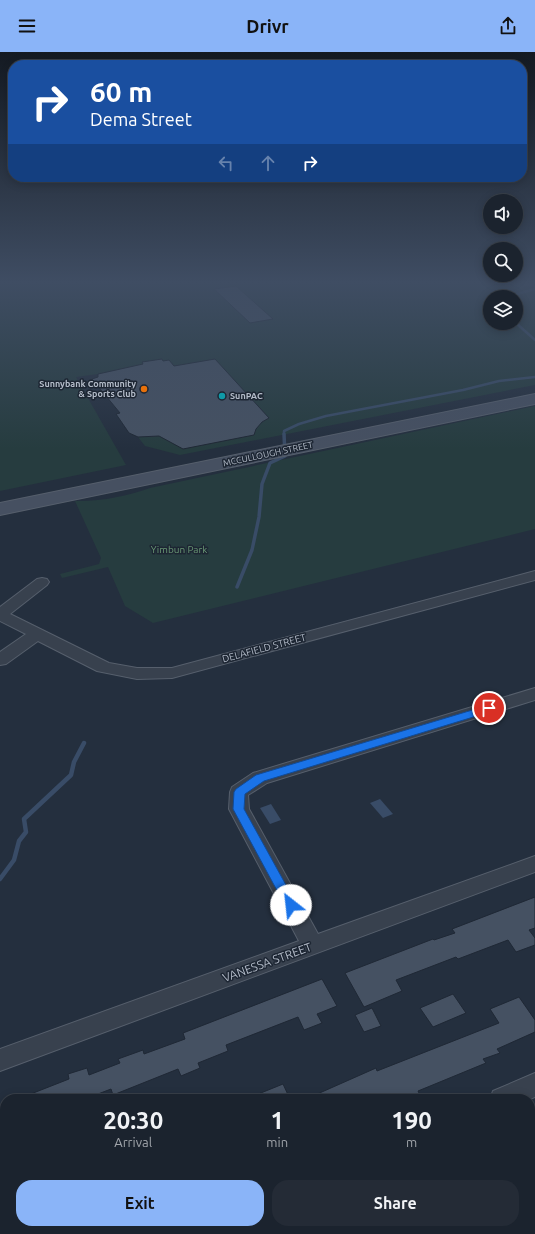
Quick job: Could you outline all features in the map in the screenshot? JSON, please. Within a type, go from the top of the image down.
[{"type":"main road","name":"MCCULLOUGH STREET","points":[[0,509],[535,390]]},
{"type":"main road","name":"MCCULLOUGH STREET","points":[[0,499],[535,399]]},
{"type":"street","name":"DELAFIELD STREET","points":[[0,615],[103,667],[119,672],[145,675],[172,673],[535,576]]},
{"type":"street","points":[[0,615],[42,582]]},
{"type":"street","points":[[0,660],[37,634]]},
{"type":"street","points":[[313,945],[239,809],[239,792],[260,778],[535,694]]},
{"type":"street","name":"VANESSA STREET","points":[[0,1060],[535,864]]},
{"type":"street","points":[[514,1094],[535,1085]]},
{"type":"green space","points":[[0,339],[535,339],[535,385],[180,455],[145,446],[138,437],[129,433],[116,414],[122,413],[92,379],[98,377],[98,374],[76,377],[126,465],[0,491]]},
{"type":"green space","name":"Yimbun Park","points":[[535,406],[535,529],[153,623],[125,606],[108,567],[62,578],[60,574],[99,564],[101,558],[75,501],[94,501],[132,494],[150,488]]},
{"type":"water","points":[[380,799],[393,814],[383,818],[370,803]]},
{"type":"water","points":[[271,804],[281,820],[270,824],[260,808]]},
{"type":"building","points":[[162,359],[163,361],[169,360],[174,366],[215,359],[269,418],[262,422],[256,429],[254,435],[183,449],[159,436],[138,437],[129,433],[116,414],[120,413],[92,379],[98,377],[98,374],[143,364],[142,362]]},
{"type":"building","points":[[535,897],[535,928],[529,930],[535,938],[535,945],[516,952],[508,940],[458,959],[456,957],[396,980],[402,991],[364,1007],[345,973],[433,939],[434,940],[455,933],[452,929]]},
{"type":"building","points":[[322,979],[337,1006],[317,1014],[322,1023],[304,1030],[298,1017],[226,1045],[228,1051],[198,1063],[200,1068],[181,1076],[178,1069],[116,1094],[113,1094],[111,1089],[98,1094],[31,1094],[69,1079],[68,1074],[87,1068],[89,1075],[120,1063],[118,1059],[143,1050],[144,1054],[185,1039],[183,1033]]},
{"type":"building","points":[[453,994],[466,1013],[433,1027],[420,1008]]},
{"type":"building","points":[[519,997],[535,1020],[535,1032],[497,1049],[500,1053],[483,1059],[486,1063],[418,1091],[420,1094],[317,1094],[376,1068],[377,1071],[499,1023],[490,1009]]},
{"type":"building","points":[[372,1008],[381,1026],[364,1032],[355,1015]]},
{"type":"building","points":[[283,1084],[288,1094],[258,1094]]},
{"type":"waterway","points":[[284,434],[284,431],[299,424],[326,416],[463,390],[499,381],[535,377]]},
{"type":"waterway","points":[[237,587],[252,550],[259,517],[262,484],[270,463],[285,456],[284,434]]},
{"type":"waterway","points":[[0,879],[14,860],[19,841],[26,832],[24,819],[71,775],[74,762],[84,743]]},
{"type":"place","name":"Sunnybank Community & Sports Club","points":[[144,389]]},
{"type":"place","name":"SunPAC","points":[[222,396]]},
{"type":"route","points":[[291,905],[239,809],[239,792],[260,778],[489,708]]}]
